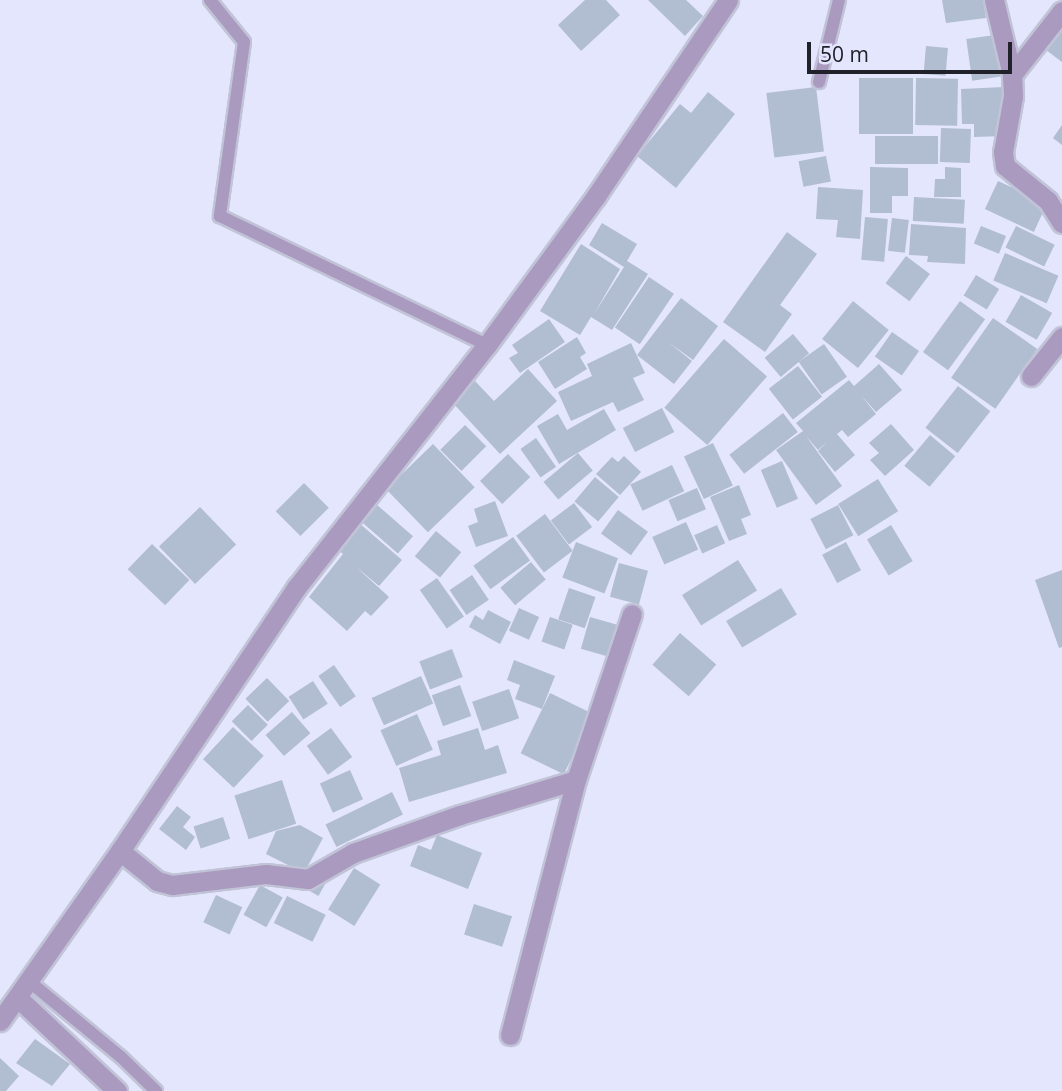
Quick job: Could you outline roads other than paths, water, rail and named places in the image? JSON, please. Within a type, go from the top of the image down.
[{"type":"street","points":[[0,1021],[120,851],[298,587],[487,345],[596,197],[729,0]]},
{"type":"street","points":[[994,0],[1012,75],[1013,96],[1003,152],[1005,166],[1048,201],[1062,223]]},
{"type":"street","points":[[1012,75],[1062,12]]},
{"type":"street","points":[[1031,376],[1062,337]]},
{"type":"street","points":[[510,1035],[576,780],[632,614]]},
{"type":"street","points":[[120,851],[157,881],[172,885],[274,874],[298,880],[308,879],[353,853],[460,815],[576,780]]},
{"type":"street","points":[[18,998],[117,1091]]},
{"type":"lane","points":[[210,0],[244,42],[220,216],[487,345]]},
{"type":"lane","points":[[819,82],[839,0]]},
{"type":"lane","points":[[30,982],[121,1057],[156,1091]]}]
